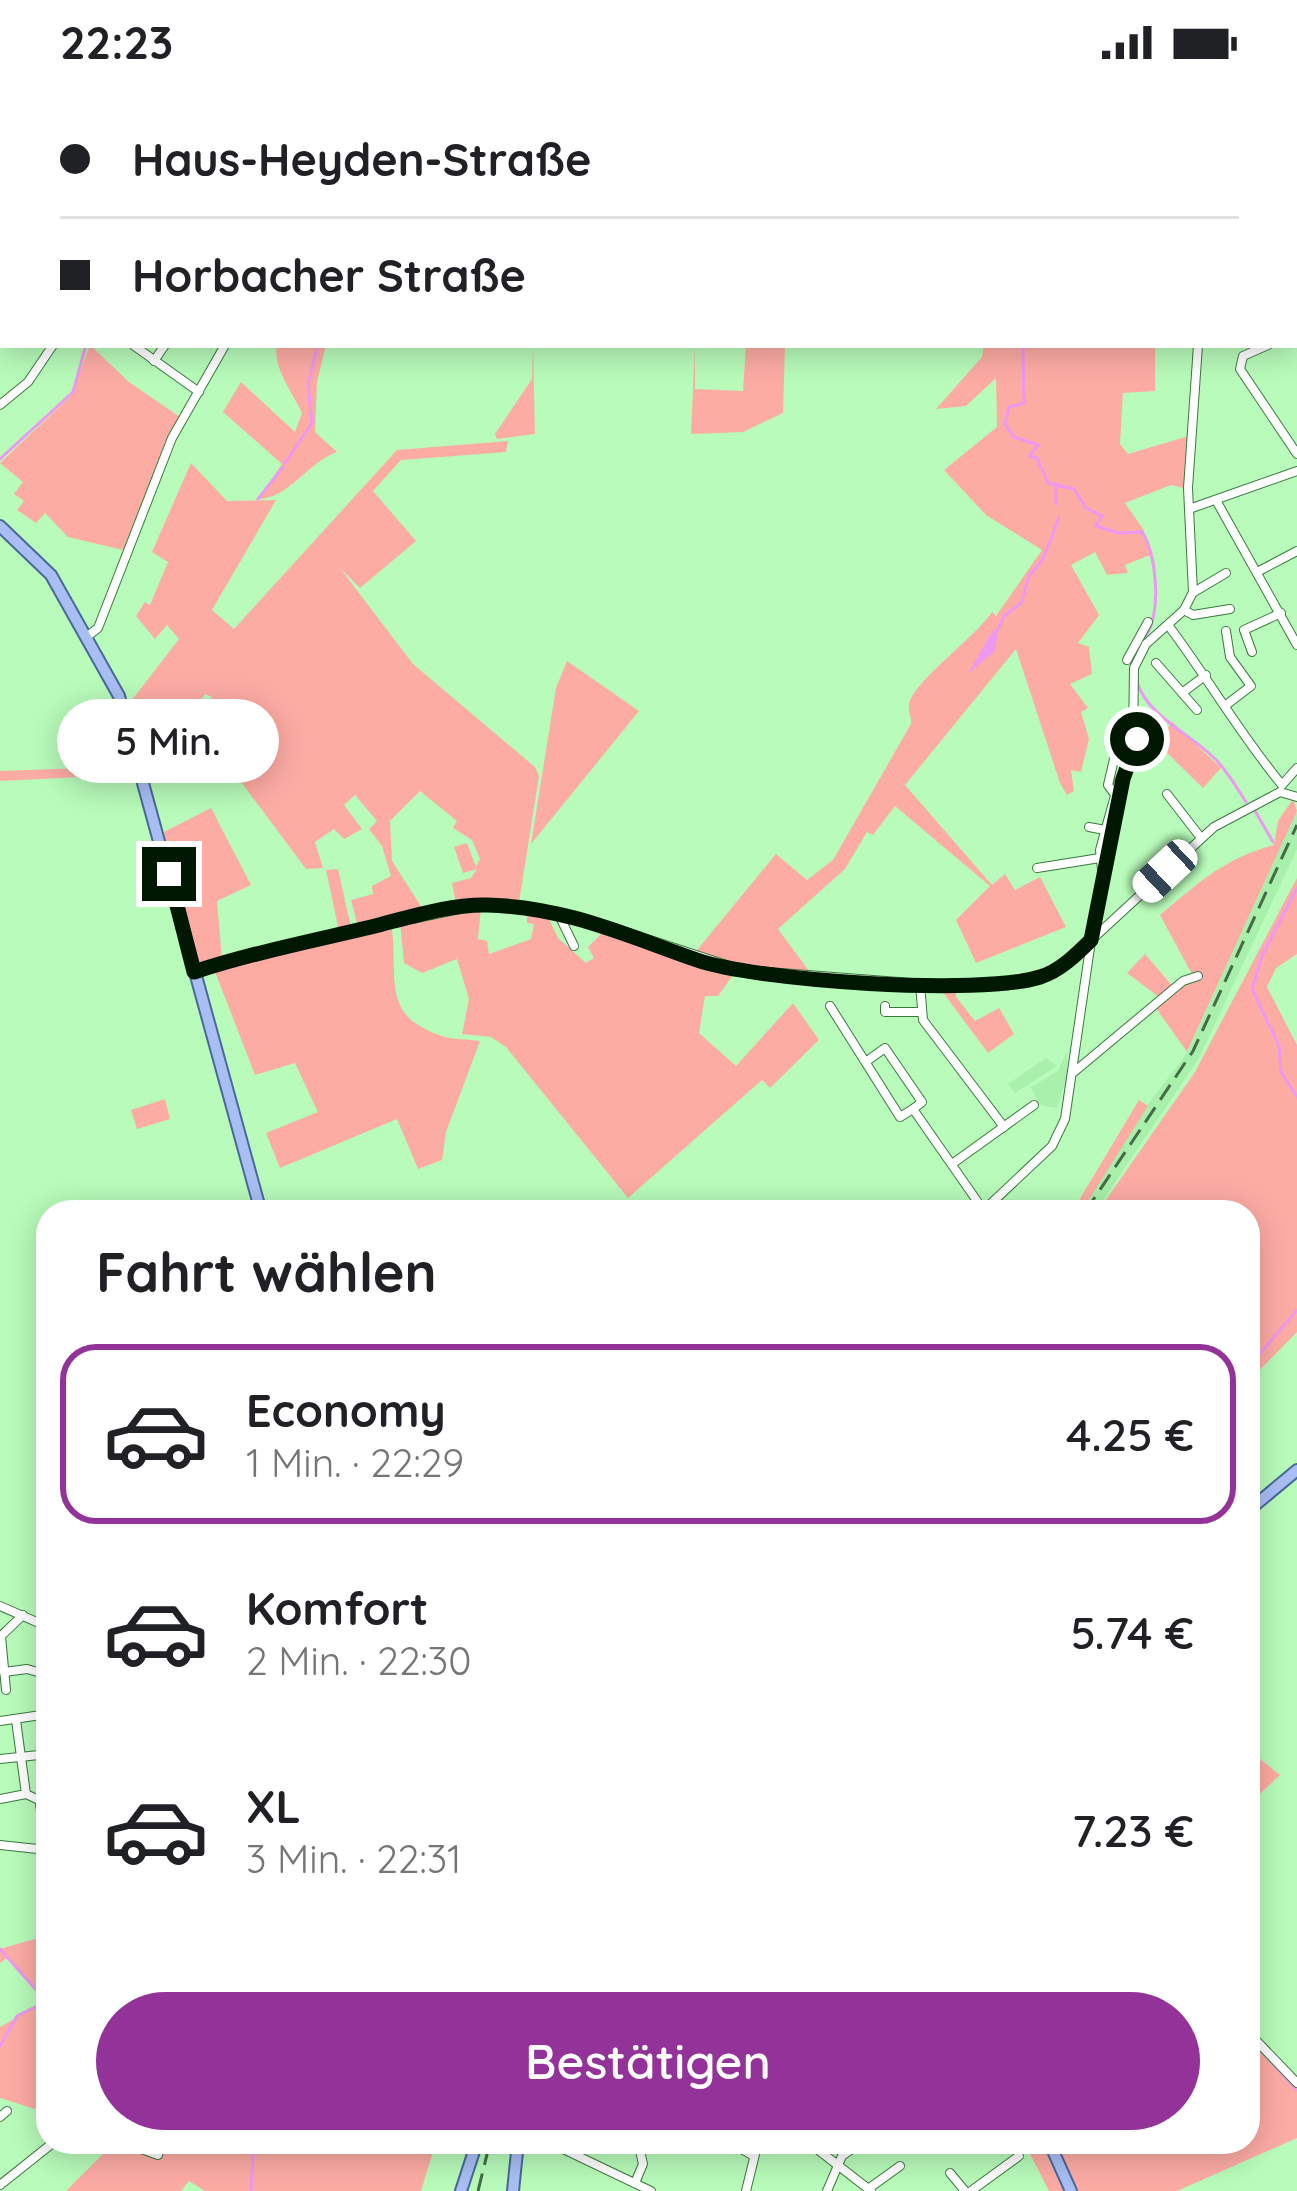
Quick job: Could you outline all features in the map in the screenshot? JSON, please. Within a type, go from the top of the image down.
[{"type":"main road","points":[[0,526],[43,565],[89,635],[126,715],[258,1200]]},
{"type":"main road","points":[[1260,1501],[1297,1470]]},
{"type":"main road","points":[[461,2191],[473,2154]]},
{"type":"main road","points":[[513,2191],[517,2154]]},
{"type":"main road","points":[[1054,2154],[1071,2191]]},
{"type":"street","points":[[0,405],[28,382],[51,348]]},
{"type":"street","points":[[137,348],[199,392]]},
{"type":"street","points":[[154,361],[163,348]]},
{"type":"street","points":[[89,635],[98,628],[143,505],[223,348]]},
{"type":"street","points":[[1127,659],[1142,640],[1184,610],[1193,592],[1189,509],[1198,348]]},
{"type":"street","points":[[1261,348],[1243,356],[1240,369],[1297,454]]},
{"type":"street","points":[[1189,509],[1297,471]]},
{"type":"street","points":[[1217,502],[1297,645]]},
{"type":"street","points":[[1259,571],[1297,550]]},
{"type":"street","points":[[1193,592],[1226,573]]},
{"type":"street","points":[[1184,610],[1193,615],[1230,609]]},
{"type":"street","points":[[1252,652],[1244,631],[1281,613]]},
{"type":"street","points":[[1097,929],[1124,775],[1138,735],[1133,671],[1148,622]]},
{"type":"street","points":[[1168,625],[1281,788],[1297,797]]},
{"type":"street","points":[[1226,631],[1231,657],[1251,686],[1226,705]]},
{"type":"street","points":[[1156,664],[1197,710]]},
{"type":"street","points":[[1182,693],[1206,675]]},
{"type":"street","points":[[1113,792],[1108,784],[1118,742]]},
{"type":"street","points":[[995,1200],[1052,1146],[1061,1130],[1075,1072],[1091,940],[1097,929],[1201,838],[1281,788],[1297,768]]},
{"type":"street","points":[[1105,873],[1100,858],[1105,830],[1113,792],[1124,775]]},
{"type":"street","points":[[1167,794],[1201,838]]},
{"type":"street","points":[[1089,827],[1105,830]]},
{"type":"street","points":[[1037,868],[1100,858]]},
{"type":"street","points":[[194,972],[472,905],[558,913],[640,935],[698,960],[827,978],[920,984],[1035,979],[1091,940]]},
{"type":"street","points":[[558,913],[574,946]]},
{"type":"street","points":[[1075,1072],[1183,981],[1198,976]]},
{"type":"street","points":[[920,984],[920,1012],[1004,1126]]},
{"type":"street","points":[[830,1006],[903,1121],[922,1102],[885,1048],[867,1061]]},
{"type":"street","points":[[885,1006],[885,1012],[920,1012]]},
{"type":"street","points":[[952,1164],[1034,1106]]},
{"type":"street","points":[[913,1109],[976,1200]]},
{"type":"street","points":[[0,1606],[36,1622]]},
{"type":"street","points":[[23,1616],[6,1625],[0,1645],[4,1682],[27,1669],[36,1672]]},
{"type":"street","points":[[0,1721],[36,1716]]},
{"type":"street","points":[[16,1720],[26,1794]]},
{"type":"street","points":[[0,1759],[36,1755]]},
{"type":"street","points":[[0,1799],[36,1797]]},
{"type":"street","points":[[0,1845],[36,1850]]},
{"type":"street","points":[[1260,2044],[1297,2083]]},
{"type":"street","points":[[0,2185],[39,2154]]},
{"type":"street","points":[[574,2154],[651,2191]]},
{"type":"street","points":[[635,2183],[643,2164],[641,2154]]},
{"type":"street","points":[[824,2154],[869,2190],[900,2166]]},
{"type":"street","points":[[827,2191],[837,2164],[848,2154]]},
{"type":"street","points":[[746,2191],[752,2155]]},
{"type":"street","points":[[950,2173],[968,2191],[1015,2157]]},
{"type":"shaded area","points":[[89,348],[93,348],[129,382],[180,417],[123,550],[68,537],[45,513],[36,523],[17,510],[24,501],[14,494],[23,482],[0,463],[71,396]]},
{"type":"shaded area","points":[[277,348],[325,348],[317,382],[315,432],[337,452],[280,493],[259,499],[282,464],[223,412],[241,382],[295,432],[302,413]]},
{"type":"shaded area","points":[[533,348],[535,434],[497,439],[495,434],[532,379]]},
{"type":"shaded area","points":[[695,348],[695,389],[743,391],[746,348],[785,348],[783,413],[743,432],[691,434]]},
{"type":"shaded area","points":[[984,348],[1155,348],[1155,391],[1123,393],[1120,444],[1128,454],[1189,436],[1184,488],[1171,485],[1125,503],[1143,529],[1156,566],[1150,555],[1125,565],[1128,573],[1107,575],[1095,552],[1071,565],[1099,615],[1078,643],[1089,647],[1092,674],[1070,684],[1088,708],[1081,712],[1089,739],[1081,772],[1071,770],[1074,791],[1067,795],[1060,783],[1016,649],[905,785],[992,885],[1005,874],[1015,890],[1040,877],[1066,927],[976,963],[956,920],[990,886],[895,806],[873,835],[867,832],[845,869],[778,929],[812,975],[738,967],[693,955],[776,854],[807,880],[833,860],[911,724],[913,695],[992,612],[996,616],[1042,550],[986,515],[944,470],[997,427],[996,378],[966,406],[936,409],[982,357]]},
{"type":"shaded area","points":[[508,441],[506,452],[401,460],[373,491],[416,541],[360,588],[340,568],[413,664],[535,767],[539,776],[519,902],[456,904],[452,883],[471,878],[477,869],[463,873],[454,847],[467,843],[476,867],[480,859],[472,840],[453,828],[457,821],[420,791],[390,821],[392,861],[424,911],[358,927],[351,900],[373,894],[372,886],[391,876],[382,846],[369,829],[377,821],[355,795],[344,805],[362,829],[344,839],[334,829],[315,842],[323,868],[306,869],[215,747],[175,766],[167,763],[212,697],[205,694],[158,763],[147,766],[128,705],[179,639],[167,625],[155,639],[136,616],[145,602],[150,605],[168,562],[152,552],[191,463],[227,501],[276,500],[212,610],[234,629],[397,450]]},
{"type":"shaded area","points":[[993,630],[998,633],[995,651],[968,674]]},
{"type":"shaded area","points":[[567,661],[639,711],[531,844],[556,688]]},
{"type":"shaded area","points":[[1172,722],[1221,768],[1203,788],[1157,743]]},
{"type":"shaded area","points":[[138,766],[140,774],[0,781],[0,771]]},
{"type":"shaded area","points":[[1293,799],[1297,811],[1187,1052],[1156,1008],[1163,1000],[1127,973],[1145,954],[1175,989],[1193,976],[1160,915],[1226,864],[1274,845],[1278,821]]},
{"type":"shaded area","points":[[211,808],[251,885],[217,901],[222,960],[205,965],[197,960],[164,832]]},
{"type":"shaded area","points":[[1297,811],[1297,849],[1199,1058],[1103,1200],[1088,1200],[1128,1130],[1188,1052]]},
{"type":"shaded area","points":[[338,869],[351,928],[339,931],[326,870]]},
{"type":"shaded area","points":[[1297,878],[1297,954],[1276,968],[1267,987],[1297,1045],[1297,1332],[1260,1370],[1260,1200],[1106,1200],[1195,1072]]},
{"type":"shaded area","points":[[481,907],[478,939],[487,941],[489,954],[531,939],[534,924],[527,923],[527,916],[549,919],[558,938],[586,963],[594,958],[588,947],[607,928],[736,971],[718,996],[705,996],[699,1033],[736,1066],[793,1003],[819,1040],[770,1088],[762,1080],[628,1198],[506,1047],[491,1037],[462,1034],[469,999],[457,959],[422,973],[404,963],[400,922]]},
{"type":"shaded area","points":[[391,923],[396,992],[408,1017],[442,1036],[480,1041],[446,1132],[442,1160],[418,1169],[397,1119],[280,1168],[266,1133],[318,1112],[295,1063],[255,1075],[214,969]]},
{"type":"shaded area","points":[[939,987],[956,987],[956,997],[975,1021],[999,1008],[1014,1034],[988,1053]]},
{"type":"shaded area","points":[[1067,1051],[1067,1077],[1057,1108],[1040,1105],[1031,1087],[1058,1071]]},
{"type":"shaded area","points":[[1046,1058],[1057,1066],[1015,1093],[1008,1084]]},
{"type":"shaded area","points":[[165,1099],[170,1119],[137,1129],[131,1110]]},
{"type":"shaded area","points":[[1139,1100],[1148,1106],[1089,1200],[1079,1200]]},
{"type":"shaded area","points":[[1260,1759],[1280,1775],[1260,1794]]},
{"type":"shaded area","points":[[36,1938],[36,1992],[7,1958],[0,1963],[0,1949]]},
{"type":"shaded area","points":[[36,2006],[36,2109],[0,2098],[0,2027]]},
{"type":"shaded area","points":[[1260,2044],[1297,2084],[1297,2138],[1177,2191],[1076,2191],[1059,2154],[1260,2154]]},
{"type":"shaded area","points":[[103,2154],[432,2154],[421,2191],[205,2191],[189,2181],[181,2191],[66,2191]]},
{"type":"shaded area","points":[[1030,2154],[1047,2154],[1064,2191],[1049,2191]]},
{"type":"waterway","points":[[0,459],[73,392],[85,348]]},
{"type":"waterway","points":[[285,463],[312,423],[308,384],[317,348]]},
{"type":"waterway","points":[[1023,348],[1024,403],[1009,407],[1005,424],[1014,437],[1038,445],[1029,456],[1037,458],[1048,483],[1074,489],[1086,508],[1102,516],[1096,526],[1118,533],[1142,532],[1156,585],[1154,615],[1145,636]]},
{"type":"waterway","points":[[258,499],[283,467]]},
{"type":"waterway","points":[[1056,484],[1056,504]]},
{"type":"waterway","points":[[997,631],[1004,616],[1021,603],[1029,576],[1043,559],[1059,518]]},
{"type":"waterway","points":[[1137,682],[1161,716],[1218,762],[1246,802]]},
{"type":"waterway","points":[[1254,809],[1273,842]]},
{"type":"waterway","points":[[1297,888],[1262,956],[1252,989],[1279,1046],[1281,1072],[1297,1097]]},
{"type":"waterway","points":[[1260,1354],[1297,1310]]},
{"type":"waterway","points":[[0,1949],[36,1990]]},
{"type":"waterway","points":[[0,2046],[17,2016],[36,2006]]},
{"type":"waterway","points":[[1260,2050],[1297,2090]]},
{"type":"waterway","points":[[251,2191],[253,2154]]},
{"type":"railway","points":[[1093,1200],[1193,1051],[1297,825]]},
{"type":"railway","points":[[478,2191],[487,2154]]},
{"type":"route","points":[[169,874],[194,972],[303,942],[483,904],[541,909],[598,923],[698,960],[742,970],[938,985],[1024,981],[1048,975],[1091,940],[1123,779],[1137,739]]}]
